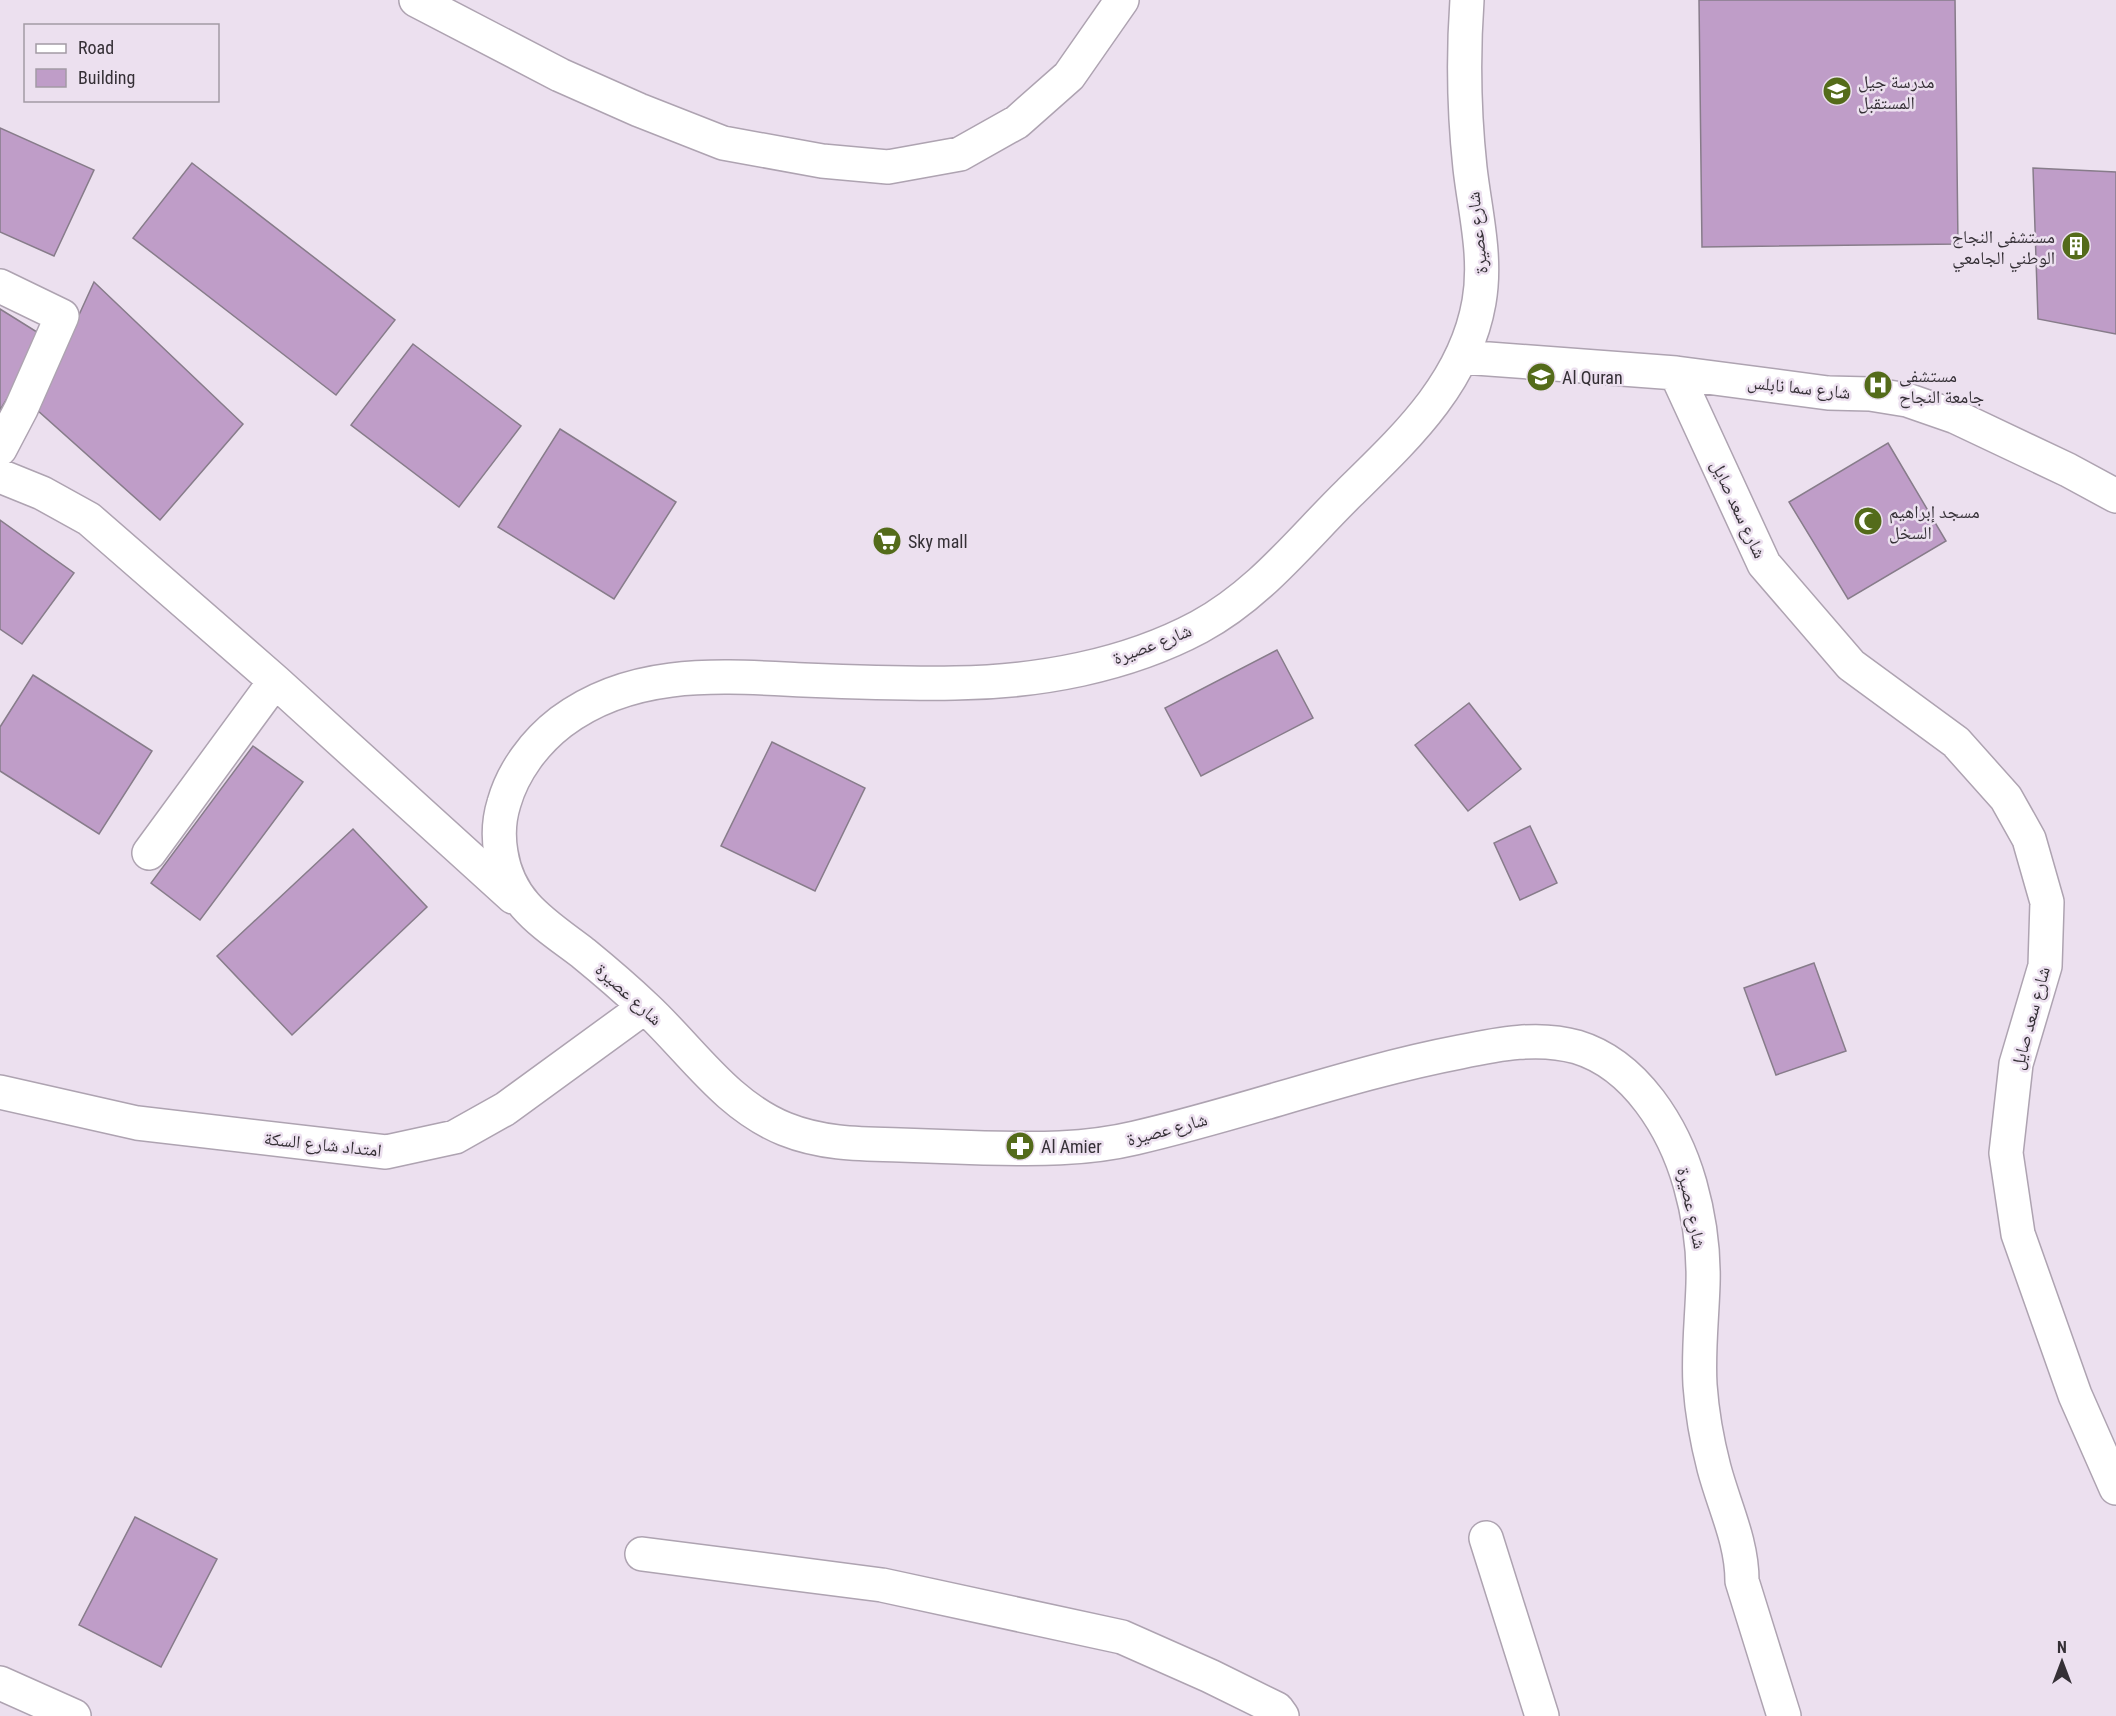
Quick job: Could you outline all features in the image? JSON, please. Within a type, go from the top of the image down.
[{"type":"street","points":[[416,0],[560,75],[639,110],[723,143],[822,162],[888,167],[960,154],[1017,122],[1069,76],[1122,0]]},
{"type":"street","name":"شارع عصيرة","points":[[1467,0],[1465,59],[1467,128],[1482,261],[1479,302],[1470,337],[1462,357],[1442,392],[1421,420],[1264,581],[1222,613],[1170,640],[1131,655],[1092,666],[1011,680],[938,683],[707,676],[656,681],[607,695],[566,719],[538,744],[524,762],[505,796],[500,816],[499,842],[503,866],[511,887],[522,904],[538,920],[612,977],[645,1007],[731,1096],[764,1120],[796,1133],[829,1142],[1028,1149],[1106,1144],[1159,1132],[1396,1065],[1478,1048],[1529,1041],[1552,1042],[1576,1047],[1595,1054],[1611,1064],[1636,1086],[1658,1113],[1677,1148],[1691,1186],[1698,1219],[1703,1263],[1699,1364],[1706,1436],[1718,1482],[1735,1530],[1742,1563],[1742,1581],[1784,1716]]},
{"type":"street","points":[[0,286],[62,316],[21,409],[0,449]]},
{"type":"street","name":"شارع سما نابلس","points":[[1462,357],[1676,373],[1828,393],[1870,394],[1907,400],[1956,417],[2068,470],[2116,496]]},
{"type":"street","name":"شارع سعد صايل","points":[[1676,373],[1764,564],[1851,665],[1956,742],[2006,798],[2029,839],[2047,902],[2045,966],[2016,1064],[2006,1153],[2018,1234],[2075,1395],[2116,1488]]},
{"type":"street","points":[[0,476],[42,493],[89,519],[275,681],[522,904]]},
{"type":"street","points":[[149,853],[275,681]]},
{"type":"street","name":"امتداد شارع السكة","points":[[0,1092],[137,1123],[386,1152],[455,1137],[475,1126],[505,1109],[645,1007]]},
{"type":"street","points":[[1486,1538],[1542,1716]]},
{"type":"street","points":[[642,1554],[882,1585],[1122,1637],[1277,1709],[1282,1716]]},
{"type":"street","points":[[0,1683],[74,1716]]},
{"type":"building","points":[[1699,0],[1955,0],[1958,244],[1702,247]]},
{"type":"building","points":[[0,128],[94,170],[54,256],[0,232]]},
{"type":"building","points":[[192,163],[395,320],[336,395],[133,238]]},
{"type":"building","name":"مستشفى النجاح الوطني الجامعي","points":[[2033,168],[2116,172],[2116,334],[2038,319]]},
{"type":"building","points":[[94,282],[243,424],[160,520],[36,409]]},
{"type":"building","points":[[0,309],[45,337],[0,410]]},
{"type":"building","points":[[413,344],[521,426],[459,507],[351,425]]},
{"type":"building","points":[[560,429],[676,502],[614,599],[498,527]]},
{"type":"building","name":"مسجد إبراهيم السخل","points":[[1888,443],[1946,541],[1848,599],[1789,502]]},
{"type":"building","points":[[0,520],[74,573],[22,644],[0,629]]},
{"type":"building","points":[[1277,650],[1313,718],[1201,776],[1165,708]]},
{"type":"building","points":[[33,675],[152,751],[99,834],[0,771],[0,727]]},
{"type":"building","points":[[1469,703],[1521,769],[1468,811],[1415,745]]},
{"type":"building","points":[[772,742],[865,788],[815,891],[721,846]]},
{"type":"building","points":[[253,746],[303,782],[200,920],[151,883]]},
{"type":"building","points":[[1530,826],[1557,883],[1520,900],[1494,843]]},
{"type":"building","points":[[353,829],[427,907],[292,1035],[217,956]]},
{"type":"building","points":[[1814,963],[1846,1051],[1776,1075],[1744,988]]},
{"type":"building","points":[[135,1517],[217,1559],[161,1667],[79,1625]]},
{"type":"place","name":"مدرسة جيل المستقبل","points":[[1837,91]]},
{"type":"place","name":"مستشفى النجاح الوطني الجامعي","points":[[2076,246]]},
{"type":"place","name":"Al Quran","points":[[1541,377]]},
{"type":"place","name":"مستشفى جامعة النجاح","points":[[1878,385]]},
{"type":"place","name":"مسجد إبراهيم السخل","points":[[1868,521]]},
{"type":"place","name":"Sky mall","points":[[887,541]]},
{"type":"place","name":"Al Amier","points":[[1020,1146]]}]
